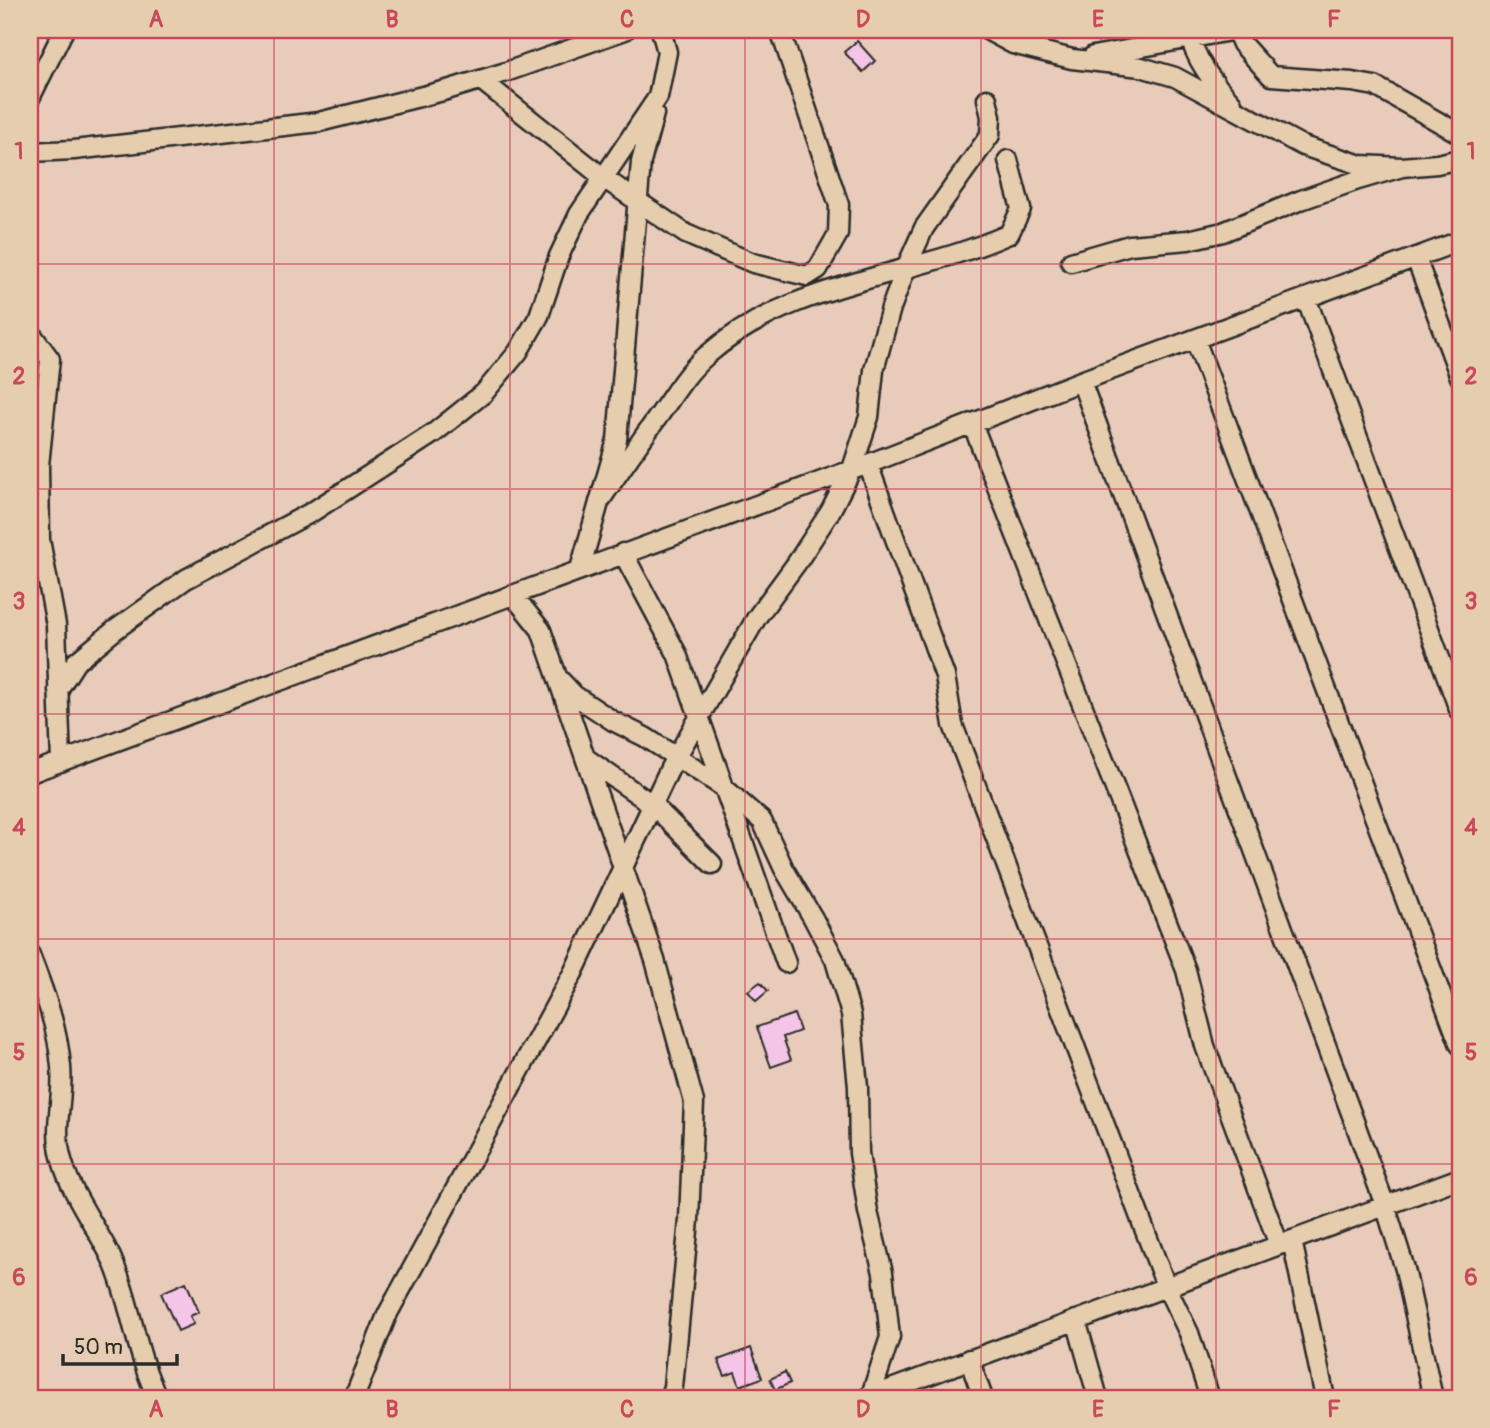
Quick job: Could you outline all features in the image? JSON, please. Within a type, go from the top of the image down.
[{"type":"street","points":[[30,98],[64,30]]},
{"type":"street","points":[[30,152],[320,122],[481,80],[625,30]]},
{"type":"street","points":[[580,569],[617,440],[641,162],[667,52],[661,30]]},
{"type":"street","points":[[481,80],[605,179],[686,234],[753,263],[807,276],[817,270],[838,233],[839,205],[780,30]]},
{"type":"street","points":[[987,30],[1013,44],[1072,59],[1141,67],[1175,77],[1303,146],[1361,165],[1402,167],[1460,159]]},
{"type":"street","points":[[1072,59],[1130,50],[1189,33],[1236,30],[1242,44],[1271,76],[1375,86],[1460,134]]},
{"type":"street","points":[[1189,33],[1204,70],[1241,113]]},
{"type":"street","points":[[58,690],[76,662],[186,579],[312,512],[433,433],[484,393],[518,352],[539,316],[559,256],[579,214],[658,97]]},
{"type":"street","points":[[354,1398],[387,1315],[573,973],[677,757],[757,617],[796,564],[860,467],[874,370],[891,308],[924,228],[990,135],[991,117],[987,99]]},
{"type":"street","points":[[599,502],[681,383],[704,357],[733,335],[789,306],[845,284],[974,250],[1009,234],[1021,209],[1008,160]]},
{"type":"street","points":[[1071,262],[1130,245],[1188,240],[1223,232],[1301,200],[1402,167]]},
{"type":"street","points":[[30,773],[860,467],[1081,381],[1460,241]]},
{"type":"street","points":[[1416,258],[1460,377]]},
{"type":"street","points":[[1306,298],[1460,712]]},
{"type":"street","points":[[30,332],[50,359],[38,465],[40,540],[56,625],[61,762]]},
{"type":"street","points":[[1195,339],[1460,1045]]},
{"type":"street","points":[[1081,381],[1385,1205],[1405,1269],[1433,1398]]},
{"type":"street","points":[[972,423],[1186,970],[1205,1046],[1285,1242],[1325,1398]]},
{"type":"street","points":[[860,467],[945,676],[953,725],[1166,1286],[1189,1333],[1210,1398]]},
{"type":"street","points":[[623,553],[677,654],[786,963]]},
{"type":"street","points":[[513,595],[541,630],[655,960],[694,1102],[690,1220],[673,1387],[668,1398]]},
{"type":"street","points":[[558,678],[574,695],[723,787],[762,821],[784,869],[835,960],[851,1014],[858,1087],[859,1153],[868,1212],[883,1273],[890,1337],[868,1398]]},
{"type":"street","points":[[587,759],[653,805],[712,863]]},
{"type":"street","points":[[30,955],[54,1021],[62,1070],[58,1123],[60,1152],[74,1191],[110,1257],[124,1292],[134,1334],[158,1398]]},
{"type":"street","points":[[868,1398],[1460,1178]]},
{"type":"street","points":[[1076,1320],[1098,1398]]},
{"type":"street","points":[[970,1359],[983,1398]]},
{"type":"building","points":[[857,41],[875,61],[863,72],[844,52]]},
{"type":"building","points":[[760,982],[768,991],[756,1001],[748,991]]},
{"type":"building","points":[[794,1014],[800,1031],[783,1037],[791,1060],[771,1067],[757,1027]]},
{"type":"building","points":[[186,1282],[199,1312],[190,1316],[194,1324],[178,1331],[161,1293]]},
{"type":"building","points":[[751,1348],[762,1378],[740,1386],[735,1372],[725,1376],[718,1360]]},
{"type":"building","points":[[785,1372],[790,1383],[775,1390],[770,1379]]}]
